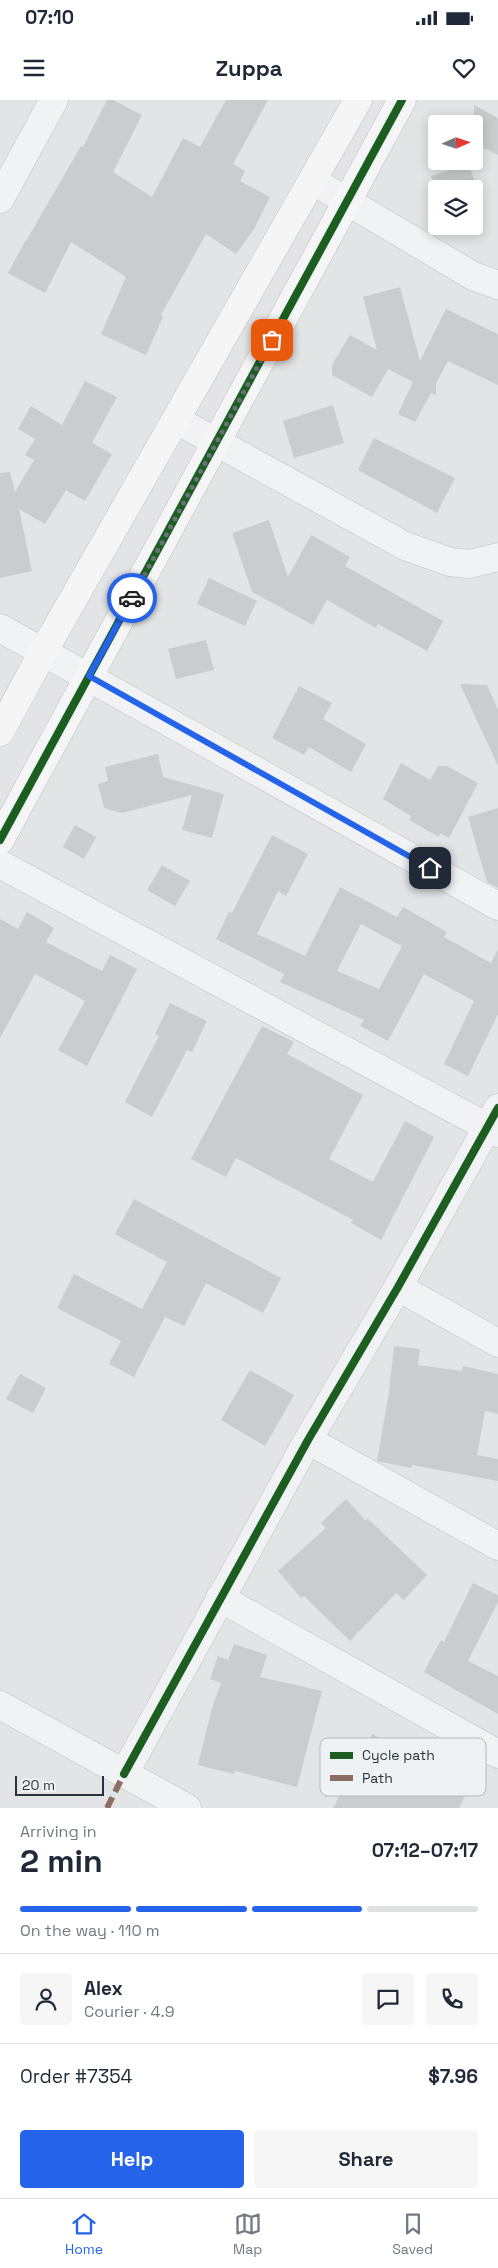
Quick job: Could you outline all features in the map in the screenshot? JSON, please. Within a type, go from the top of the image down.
[{"type":"street","points":[[0,199],[54,100]]},
{"type":"street","points":[[0,732],[43,652],[358,100]]},
{"type":"street","points":[[0,840],[402,100]]},
{"type":"street","points":[[313,181],[473,276],[498,285]]},
{"type":"street","points":[[176,420],[216,444],[405,546],[430,557],[469,564],[498,557]]},
{"type":"street","points":[[0,628],[498,906]]},
{"type":"street","points":[[0,864],[495,1123],[308,1440],[124,1774]]},
{"type":"street","points":[[398,1287],[498,1343]]},
{"type":"street","points":[[308,1440],[498,1546]]},
{"type":"street","points":[[220,1598],[469,1738]]},
{"type":"street","points":[[0,1704],[187,1808]]},
{"type":"street","points":[[486,1747],[498,1754]]},
{"type":"building","points":[[107,100],[113,100],[142,115],[113,172],[152,197],[183,138],[200,147],[226,100],[268,100],[233,164],[245,171],[240,181],[270,197],[254,229],[236,254],[206,234],[161,315],[163,317],[146,355],[101,334],[126,277],[71,242],[45,293],[8,273],[81,146],[83,147]]},
{"type":"building","points":[[474,105],[498,118],[498,155],[483,148],[483,115],[474,115]]},
{"type":"building","points":[[450,170],[471,170],[474,180],[432,180],[431,176]]},
{"type":"building","points":[[400,287],[420,361],[446,309],[498,334],[498,385],[448,361],[436,383],[436,395],[431,393],[415,422],[398,414],[413,382],[388,369],[372,397],[332,375],[332,365],[350,335],[377,350],[363,297]]},
{"type":"building","points":[[85,381],[117,397],[92,443],[112,454],[85,501],[66,490],[45,524],[19,509],[32,571],[0,578],[0,473],[10,472],[15,492],[34,460],[25,455],[35,439],[18,429],[31,406],[62,425]]},
{"type":"building","points":[[333,405],[344,443],[294,458],[283,421]]},
{"type":"building","points":[[374,438],[455,478],[437,513],[358,470]]},
{"type":"building","points":[[269,520],[288,577],[311,535],[350,557],[345,566],[443,621],[427,651],[378,624],[376,628],[327,600],[313,625],[252,592],[232,533]]},
{"type":"building","points":[[209,578],[257,601],[245,626],[197,604]]},
{"type":"building","points":[[206,640],[214,670],[176,679],[168,649]]},
{"type":"building","points":[[460,684],[487,685],[498,710],[498,766]]},
{"type":"building","points":[[299,686],[332,703],[323,719],[366,744],[351,772],[309,747],[304,755],[272,738]]},
{"type":"building","points":[[158,754],[163,777],[224,794],[212,838],[182,830],[192,795],[122,813],[104,808],[98,784],[108,781],[105,767]]},
{"type":"building","points":[[401,763],[430,780],[438,766],[447,766],[478,783],[449,838],[440,833],[439,837],[409,820],[411,816],[383,799]]},
{"type":"building","points":[[498,808],[498,888],[487,882],[468,817]]},
{"type":"building","points":[[75,825],[96,837],[84,859],[63,847]]},
{"type":"building","points":[[272,835],[308,854],[286,896],[278,891],[257,934],[305,956],[340,887],[397,917],[403,907],[447,932],[444,937],[491,963],[498,949],[498,1014],[468,1076],[444,1064],[474,1001],[424,974],[388,1041],[360,1026],[364,1020],[280,982],[284,974],[216,939],[229,912],[232,913]],"holes":[[[361,924],[402,946],[379,989],[337,971]]]},
{"type":"building","points":[[162,865],[190,881],[175,906],[147,890]]},
{"type":"building","points":[[27,912],[54,928],[46,942],[102,971],[110,955],[137,969],[87,1066],[58,1050],[85,1001],[35,974],[0,1038],[0,919],[18,929]]},
{"type":"building","points":[[170,1003],[207,1021],[192,1052],[187,1050],[152,1117],[125,1102],[159,1036],[155,1034]]},
{"type":"building","points":[[262,1026],[294,1042],[287,1054],[363,1095],[329,1159],[373,1182],[405,1121],[434,1137],[381,1240],[351,1223],[353,1220],[236,1158],[226,1177],[191,1159]]},
{"type":"building","points":[[134,1199],[281,1278],[263,1313],[206,1283],[184,1326],[165,1317],[134,1377],[109,1364],[121,1341],[57,1308],[74,1274],[142,1309],[167,1262],[115,1234]]},
{"type":"building","points":[[394,1346],[420,1349],[418,1365],[462,1371],[463,1366],[498,1374],[498,1414],[485,1411],[477,1455],[498,1459],[498,1481],[412,1465],[411,1468],[377,1461],[389,1392]]},
{"type":"building","points":[[250,1370],[294,1395],[265,1446],[221,1420]]},
{"type":"building","points":[[20,1374],[46,1388],[33,1413],[6,1399]]},
{"type":"building","points":[[346,1499],[366,1521],[367,1518],[427,1575],[404,1600],[396,1593],[350,1641],[304,1596],[301,1598],[278,1571],[326,1528],[321,1523]]},
{"type":"building","points":[[473,1583],[498,1595],[498,1602],[468,1661],[498,1676],[498,1714],[424,1672],[441,1640],[444,1642]]},
{"type":"building","points":[[234,1644],[267,1655],[260,1677],[322,1691],[297,1787],[235,1771],[234,1774],[198,1765],[212,1708],[221,1683],[210,1679],[218,1656],[228,1660]]},
{"type":"building","points":[[372,1734],[379,1738],[370,1738]]},
{"type":"building","points":[[339,1796],[465,1796],[459,1808],[333,1808]]},
{"type":"marked path","points":[[107,1808],[124,1774]]},
{"type":"cycle path","points":[[0,840],[402,100]]},
{"type":"cycle path","points":[[124,1774],[308,1440],[398,1287],[498,1108]]},
{"type":"way so far","points":[[132,598],[272,340]]},
{"type":"route","points":[[132,598],[89,676],[430,868]]}]
